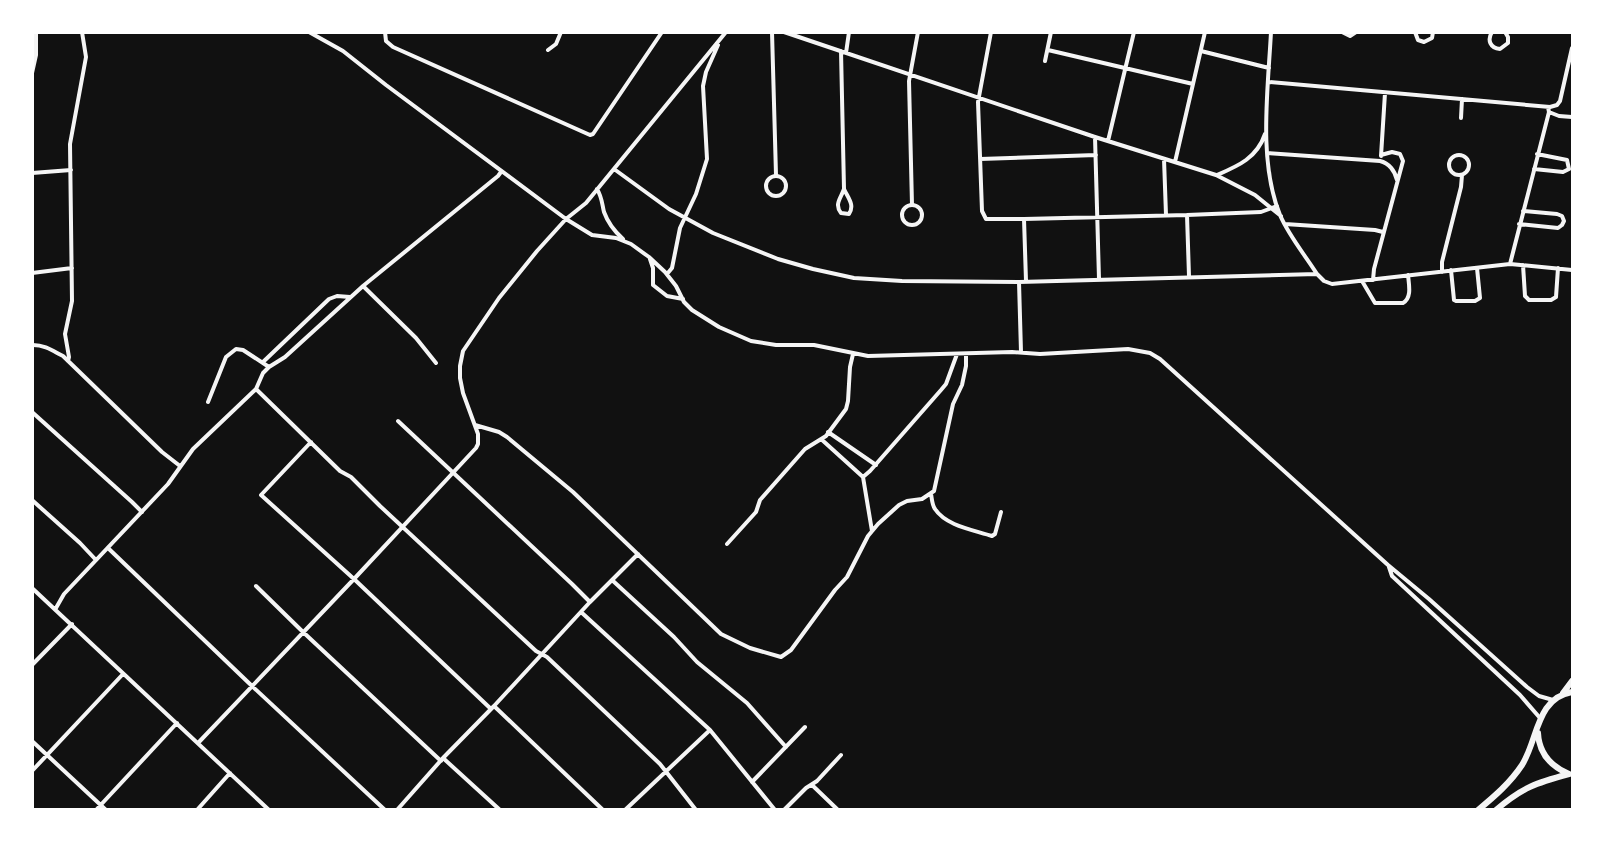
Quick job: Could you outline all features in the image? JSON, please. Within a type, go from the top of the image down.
[{"type":"main road","points":[[1571,774],[1559,770],[1543,754],[1538,742],[1538,729],[1540,718],[1546,708],[1561,695],[1572,681]]},
{"type":"main road","points":[[1561,695],[1572,692]]},
{"type":"main road","points":[[1478,810],[1504,788],[1515,775],[1528,754],[1538,729]]},
{"type":"main road","points":[[1496,810],[1516,793],[1527,787],[1571,774]]},
{"type":"street","points":[[32,73],[36,55],[36,32]]},
{"type":"street","points":[[68,361],[65,334],[72,301],[71,134],[86,57],[82,32]]},
{"type":"street","points":[[309,32],[343,51],[501,172],[566,219],[592,235],[624,240]]},
{"type":"street","points":[[385,32],[386,41],[390,44],[590,135],[593,134],[662,32]]},
{"type":"street","points":[[548,50],[556,44],[561,32]]},
{"type":"street","points":[[199,742],[354,580],[454,473],[478,444],[478,434],[463,393],[460,378],[463,351],[499,298],[537,251],[566,219],[581,208],[726,32]]},
{"type":"street","points":[[772,32],[776,176]]},
{"type":"street","points":[[784,32],[1095,137],[1216,175],[1243,188],[1281,216]]},
{"type":"street","points":[[846,53],[850,32]]},
{"type":"street","points":[[912,205],[910,74],[918,32]]},
{"type":"street","points":[[991,32],[978,97],[982,211],[986,218],[1166,216],[1261,212],[1277,206]]},
{"type":"street","points":[[1045,61],[1051,32]]},
{"type":"street","points":[[1108,141],[1134,32]]},
{"type":"street","points":[[1175,162],[1206,32]]},
{"type":"street","points":[[1271,32],[1266,130],[1269,174],[1277,206],[1285,224],[1317,274],[1324,281],[1328,283],[1373,280],[1510,264],[1572,270]]},
{"type":"street","points":[[1342,32],[1350,36],[1356,32]]},
{"type":"street","points":[[1415,32],[1418,40],[1424,42],[1432,38],[1433,32]]},
{"type":"street","points":[[1492,32],[1489,36],[1490,43],[1500,49],[1508,43],[1506,32]]},
{"type":"street","points":[[667,274],[672,268],[680,228],[696,194],[706,159],[703,86],[706,72],[719,40]]},
{"type":"street","points":[[1269,82],[1548,107],[1557,105],[1562,95],[1572,48]]},
{"type":"street","points":[[1048,50],[1193,84]]},
{"type":"street","points":[[841,51],[844,189],[852,204],[849,214],[841,213],[837,207],[844,189]]},
{"type":"street","points":[[1201,51],[1269,68]]},
{"type":"street","points":[[1380,161],[1385,93]]},
{"type":"street","points":[[1461,118],[1462,99]]},
{"type":"street","points":[[1510,264],[1537,154],[1550,112],[1548,107]]},
{"type":"street","points":[[1550,112],[1559,116],[1572,117]]},
{"type":"street","points":[[1216,175],[1242,163],[1254,154],[1261,144],[1266,130]]},
{"type":"street","points":[[1095,137],[1099,279]]},
{"type":"street","points":[[1373,280],[1374,269],[1402,157],[1396,152],[1381,155]]},
{"type":"street","points":[[1267,154],[1380,161],[1385,162],[1392,168],[1397,180]]},
{"type":"street","points":[[1534,169],[1563,172],[1569,169],[1567,160],[1537,154]]},
{"type":"street","points":[[980,159],[1096,155]]},
{"type":"street","points":[[1442,272],[1442,262],[1461,187],[1462,175],[1468,169],[1469,163],[1466,158],[1456,156],[1451,160],[1450,170],[1455,174],[1462,175]]},
{"type":"street","points":[[1164,159],[1166,216]]},
{"type":"street","points":[[614,169],[634,185],[713,233],[778,259],[854,278],[902,281],[1019,282],[1317,274]]},
{"type":"street","points":[[32,172],[70,170]]},
{"type":"street","points":[[56,608],[64,594],[109,549],[168,484],[193,449],[256,389],[263,373],[269,367],[285,357],[350,297],[501,172]]},
{"type":"street","points":[[776,176],[783,178],[786,187],[782,193],[776,196],[770,194],[766,186],[770,177],[776,176]]},
{"type":"street","points":[[597,189],[601,195],[608,222],[615,232],[649,257],[667,274],[692,310],[712,323],[751,341],[776,346],[814,345],[853,354],[880,357],[1021,352],[1040,354],[1128,350],[1150,353],[1168,364],[1388,565],[1527,687],[1547,700],[1554,700]]},
{"type":"street","points":[[912,205],[918,207],[922,215],[920,221],[912,225],[906,223],[902,217],[903,210],[912,205]]},
{"type":"street","points":[[1519,224],[1558,228],[1562,226],[1564,221],[1562,216],[1557,214],[1523,211]]},
{"type":"street","points":[[1187,215],[1189,276]]},
{"type":"street","points":[[1024,219],[1026,281]]},
{"type":"street","points":[[1285,224],[1383,232]]},
{"type":"street","points":[[649,257],[653,268],[653,285],[667,296],[683,299]]},
{"type":"street","points":[[1523,265],[1525,296],[1529,300],[1551,300],[1556,297],[1558,268]]},
{"type":"street","points":[[32,273],[72,268]]},
{"type":"street","points":[[1452,270],[1454,300],[1475,301],[1480,298],[1477,268]]},
{"type":"street","points":[[1362,281],[1376,303],[1402,303],[1406,302],[1409,296],[1408,275]]},
{"type":"street","points":[[1019,282],[1021,352]]},
{"type":"street","points":[[363,286],[416,338],[436,363]]},
{"type":"street","points":[[263,362],[329,300],[337,296],[350,297]]},
{"type":"street","points":[[34,345],[50,349],[68,361],[162,452],[180,466]]},
{"type":"street","points":[[208,402],[226,357],[236,349],[243,350],[269,367]]},
{"type":"street","points":[[727,544],[756,512],[760,500],[805,449],[828,432],[848,405],[850,367],[853,354]]},
{"type":"street","points":[[863,477],[876,465],[946,384],[957,354]]},
{"type":"street","points":[[475,425],[499,432],[507,437],[573,492],[721,634],[750,648],[781,657],[791,650],[835,590],[847,577],[872,531],[899,505],[907,501],[922,499],[931,494],[936,483],[953,404],[962,385],[966,366],[966,354]]},
{"type":"street","points":[[256,389],[340,471],[351,478],[536,651],[547,657],[667,771],[696,810]]},
{"type":"street","points":[[32,412],[142,512]]},
{"type":"street","points":[[398,421],[590,602]]},
{"type":"street","points":[[828,432],[876,465]]},
{"type":"street","points":[[821,439],[863,477],[872,531]]},
{"type":"street","points":[[311,442],[261,495],[603,810]]},
{"type":"street","points":[[931,494],[935,510],[952,523],[992,536],[995,534],[1001,512]]},
{"type":"street","points":[[32,500],[96,560]]},
{"type":"street","points":[[109,549],[385,810]]},
{"type":"street","points":[[397,810],[442,759],[493,708],[590,602],[638,554]]},
{"type":"street","points":[[1388,565],[1392,576],[1520,695],[1540,718]]},
{"type":"street","points":[[612,580],[674,637],[697,662],[747,704],[786,747]]},
{"type":"street","points":[[256,586],[303,632],[500,810]]},
{"type":"street","points":[[32,588],[56,608],[123,674],[199,742],[269,810]]},
{"type":"street","points":[[581,612],[710,730],[775,810]]},
{"type":"street","points":[[32,666],[72,624]]},
{"type":"street","points":[[32,772],[123,674]]},
{"type":"street","points":[[96,810],[177,723]]},
{"type":"street","points":[[752,782],[805,727]]},
{"type":"street","points":[[625,810],[710,730]]},
{"type":"street","points":[[32,741],[106,810]]},
{"type":"street","points":[[784,810],[841,755]]},
{"type":"street","points":[[197,810],[230,773]]},
{"type":"street","points":[[812,785],[838,810]]}]
